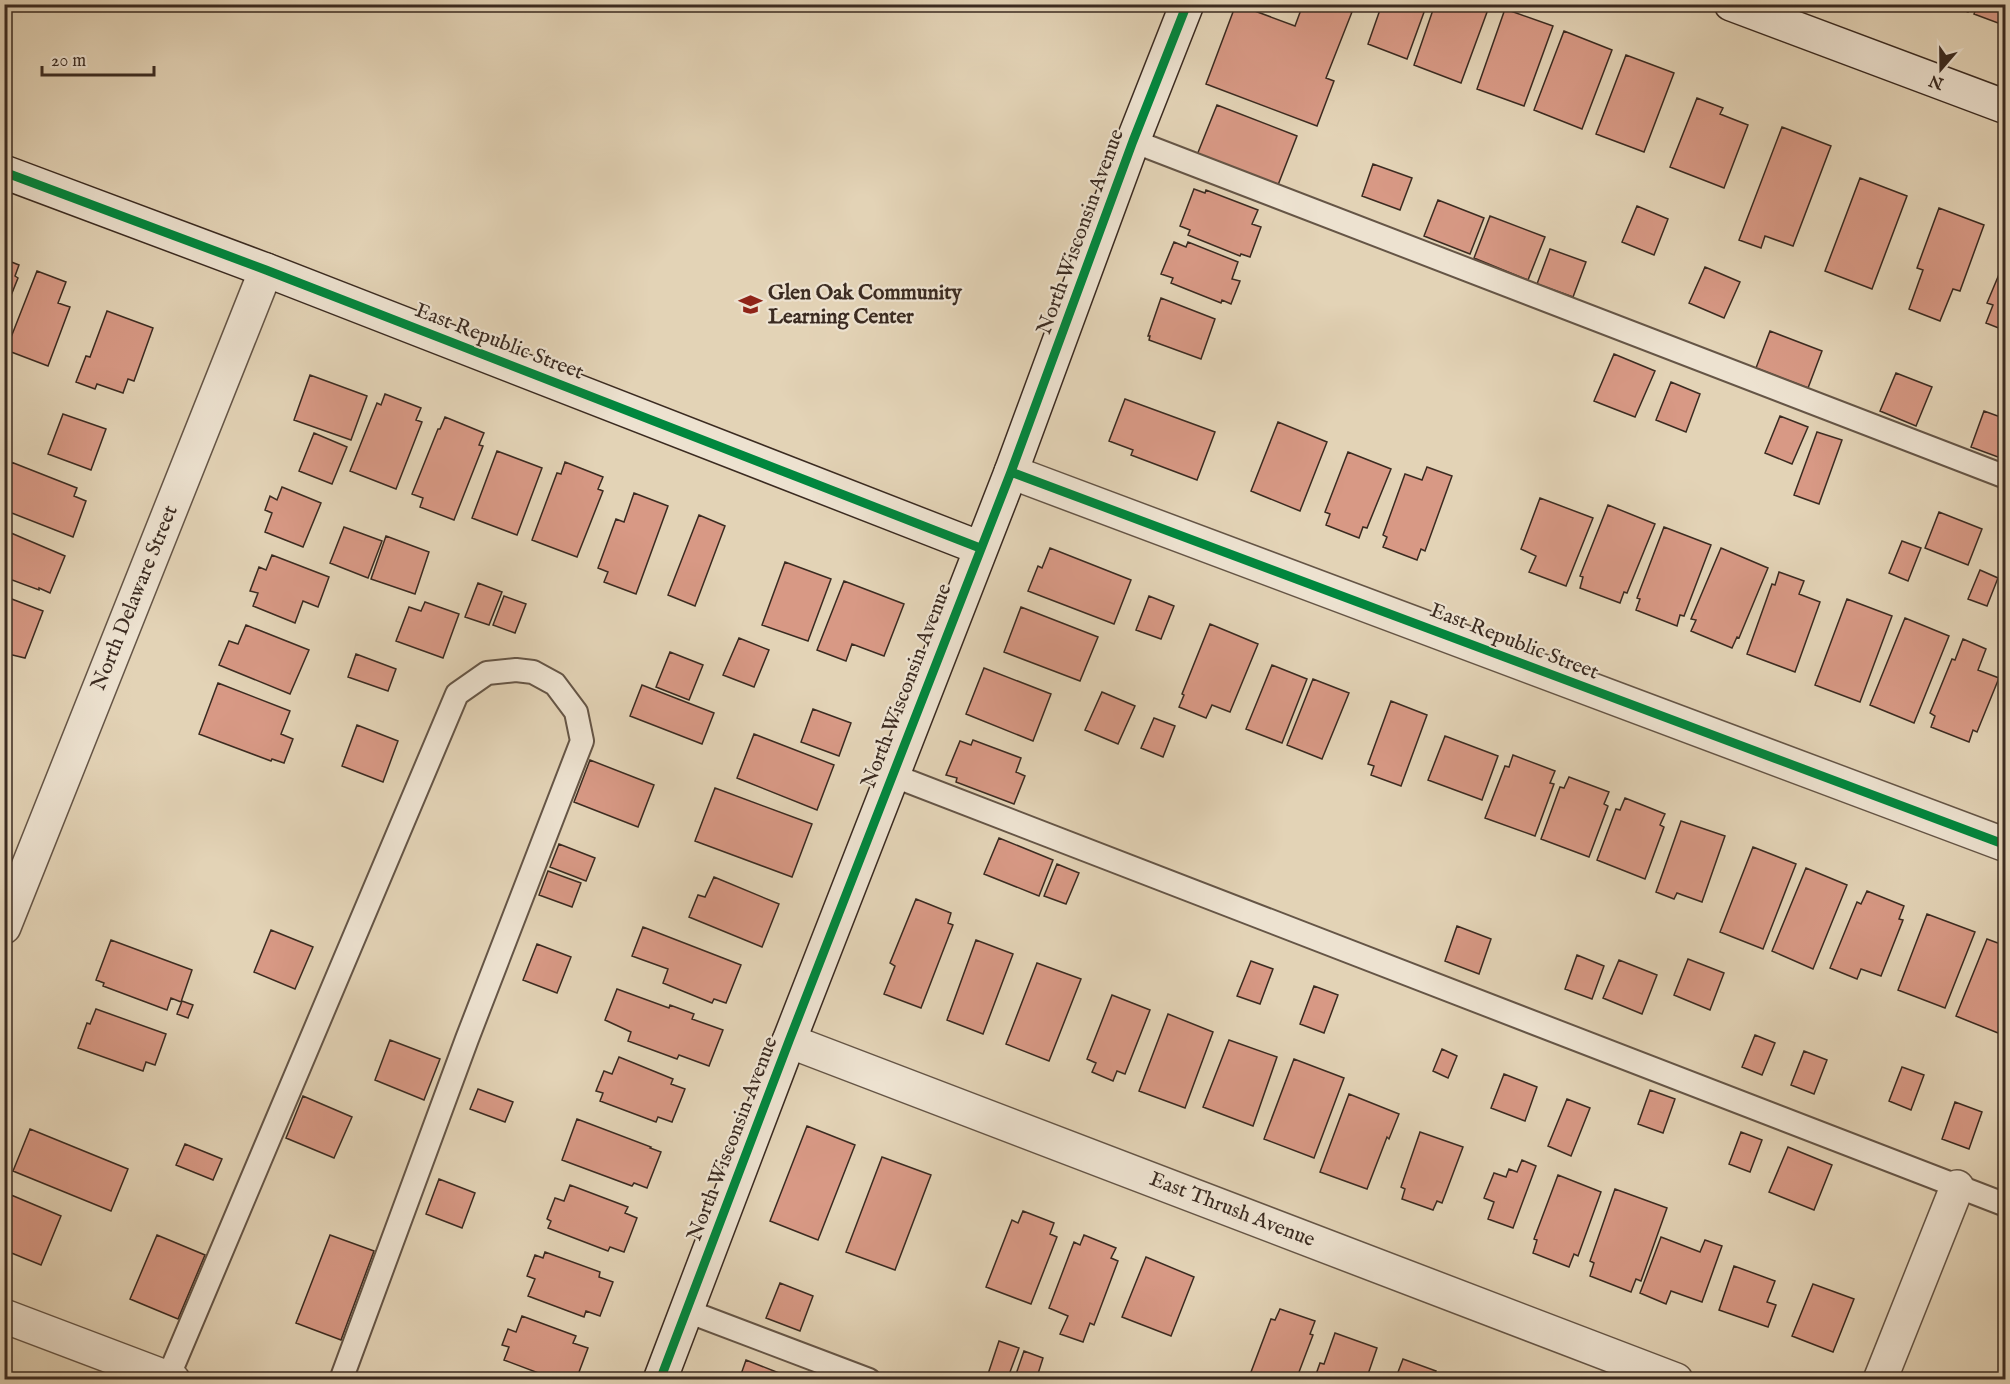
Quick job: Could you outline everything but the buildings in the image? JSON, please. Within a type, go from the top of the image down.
[{"type":"street","name":"North Wisconsin Avenue","points":[[660,1380],[789,1041],[1011,472],[1133,141],[1187,4]]},
{"type":"street","points":[[1731,4],[2006,107]]},
{"type":"street","name":"East Republic Street","points":[[4,172],[266,270],[980,548]]},
{"type":"street","name":"North Delaware Street","points":[[4,927],[266,270]]},
{"type":"street","name":"East Republic Street","points":[[1011,472],[2006,845]]},
{"type":"street","name":"East Thrush Avenue","points":[[789,1041],[1676,1380]]},
{"type":"street","points":[[1880,1380],[1957,1187]]},
{"type":"street","points":[[4,1316],[169,1379]]},
{"type":"lane","points":[[1133,141],[2006,477]]},
{"type":"lane","points":[[169,1379],[457,694],[487,673],[516,669],[533,672],[555,684],[576,712],[582,741],[467,1039],[341,1380]]},
{"type":"lane","points":[[892,775],[2006,1205]]},
{"type":"lane","points":[[687,1311],[869,1380]]},
{"type":"cycle path","points":[[660,1380],[789,1041],[1011,472],[1133,141],[1187,4]]},
{"type":"cycle path","points":[[4,172],[266,270],[980,548]]},
{"type":"cycle path","points":[[1011,472],[2006,845]]},
{"type":"place","name":"Glen Oak Community Learning Center","points":[[750,305]]}]
